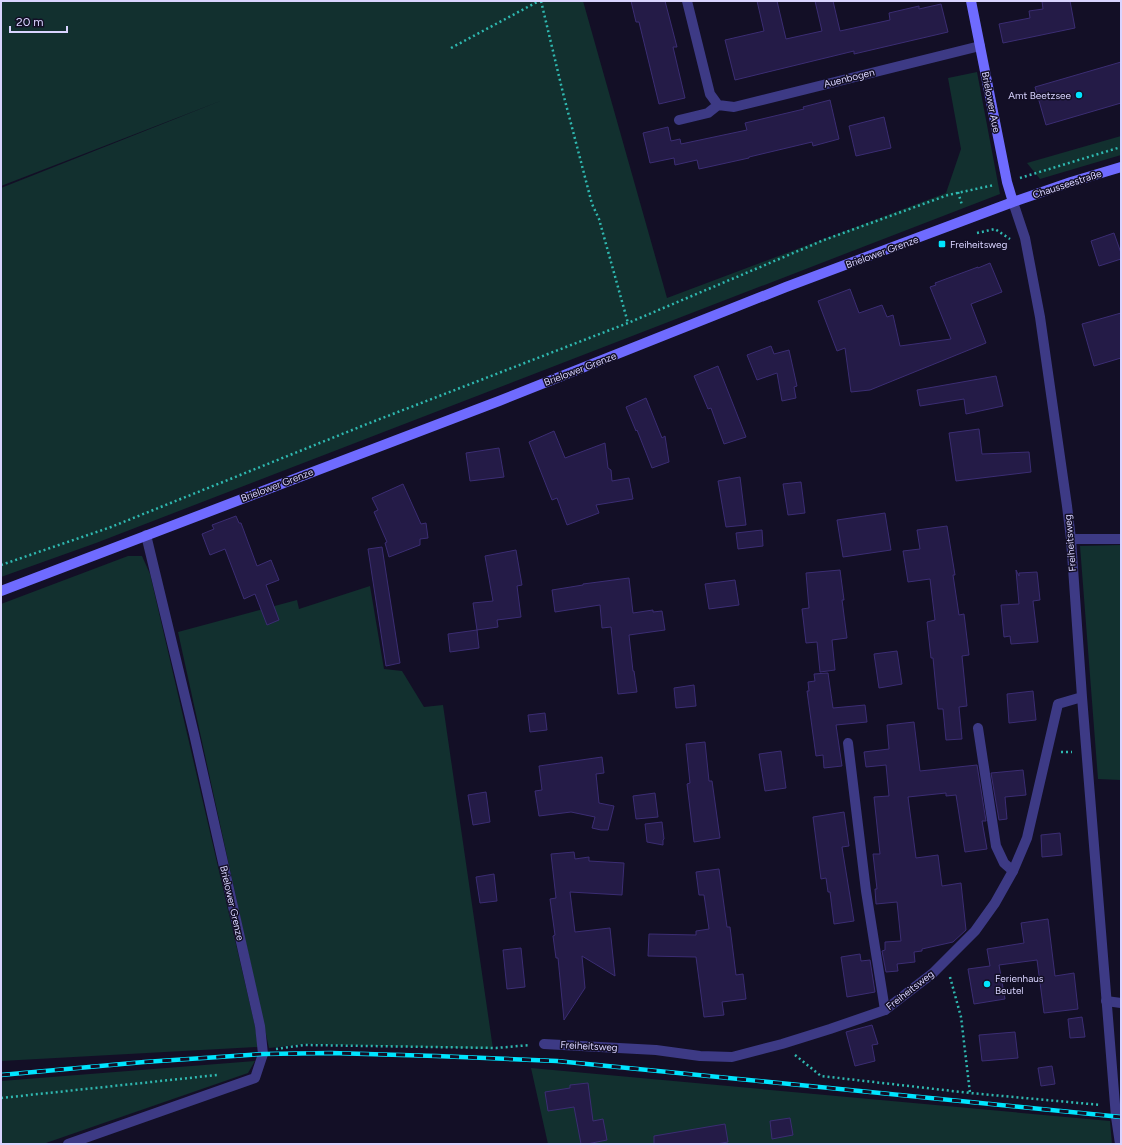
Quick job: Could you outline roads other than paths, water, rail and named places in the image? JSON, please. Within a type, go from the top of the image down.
[{"type":"main road","name":"Brielower Aue","points":[[971,1],[1007,182],[1013,202]]},
{"type":"main road","name":"Chausseestraße","points":[[1013,202],[1121,167]]},
{"type":"main road","name":"Brielower Grenze","points":[[1,591],[512,396],[786,287],[1013,202]]},
{"type":"street","points":[[687,1],[710,94],[718,106]]},
{"type":"street","name":"Auenbogen","points":[[679,120],[708,114],[718,106],[734,107],[980,46]]},
{"type":"street","name":"Freiheitsweg","points":[[1013,202],[1025,238],[1042,332],[1071,539],[1106,1001],[1116,1117],[1120,1144]]},
{"type":"street","name":"Brielower Grenze","points":[[68,1144],[255,1078],[263,1051],[260,1026],[194,734],[146,535]]},
{"type":"street","points":[[1071,539],[1121,539]]},
{"type":"street","name":"Freiheitsweg","points":[[544,1044],[656,1050],[700,1056],[732,1057],[782,1044],[885,1010],[933,973],[946,961],[970,936],[995,903],[1013,871],[1027,838],[1058,704],[1082,697]]},
{"type":"street","points":[[978,728],[996,846],[1004,863],[1013,871]]},
{"type":"street","points":[[848,743],[866,890],[885,1010]]},
{"type":"street","points":[[1106,1001],[1121,1003]]},
{"type":"railway","points":[[1,1075],[144,1062],[263,1054],[331,1053],[436,1056],[557,1061],[1121,1117]]},
{"type":"place","name":"Amt Beetzsee","points":[[1079,95]]},
{"type":"place","name":"Freiheitsweg","points":[[942,244]]},
{"type":"place","name":"Ferienhaus Beutel","points":[[987,984]]}]
